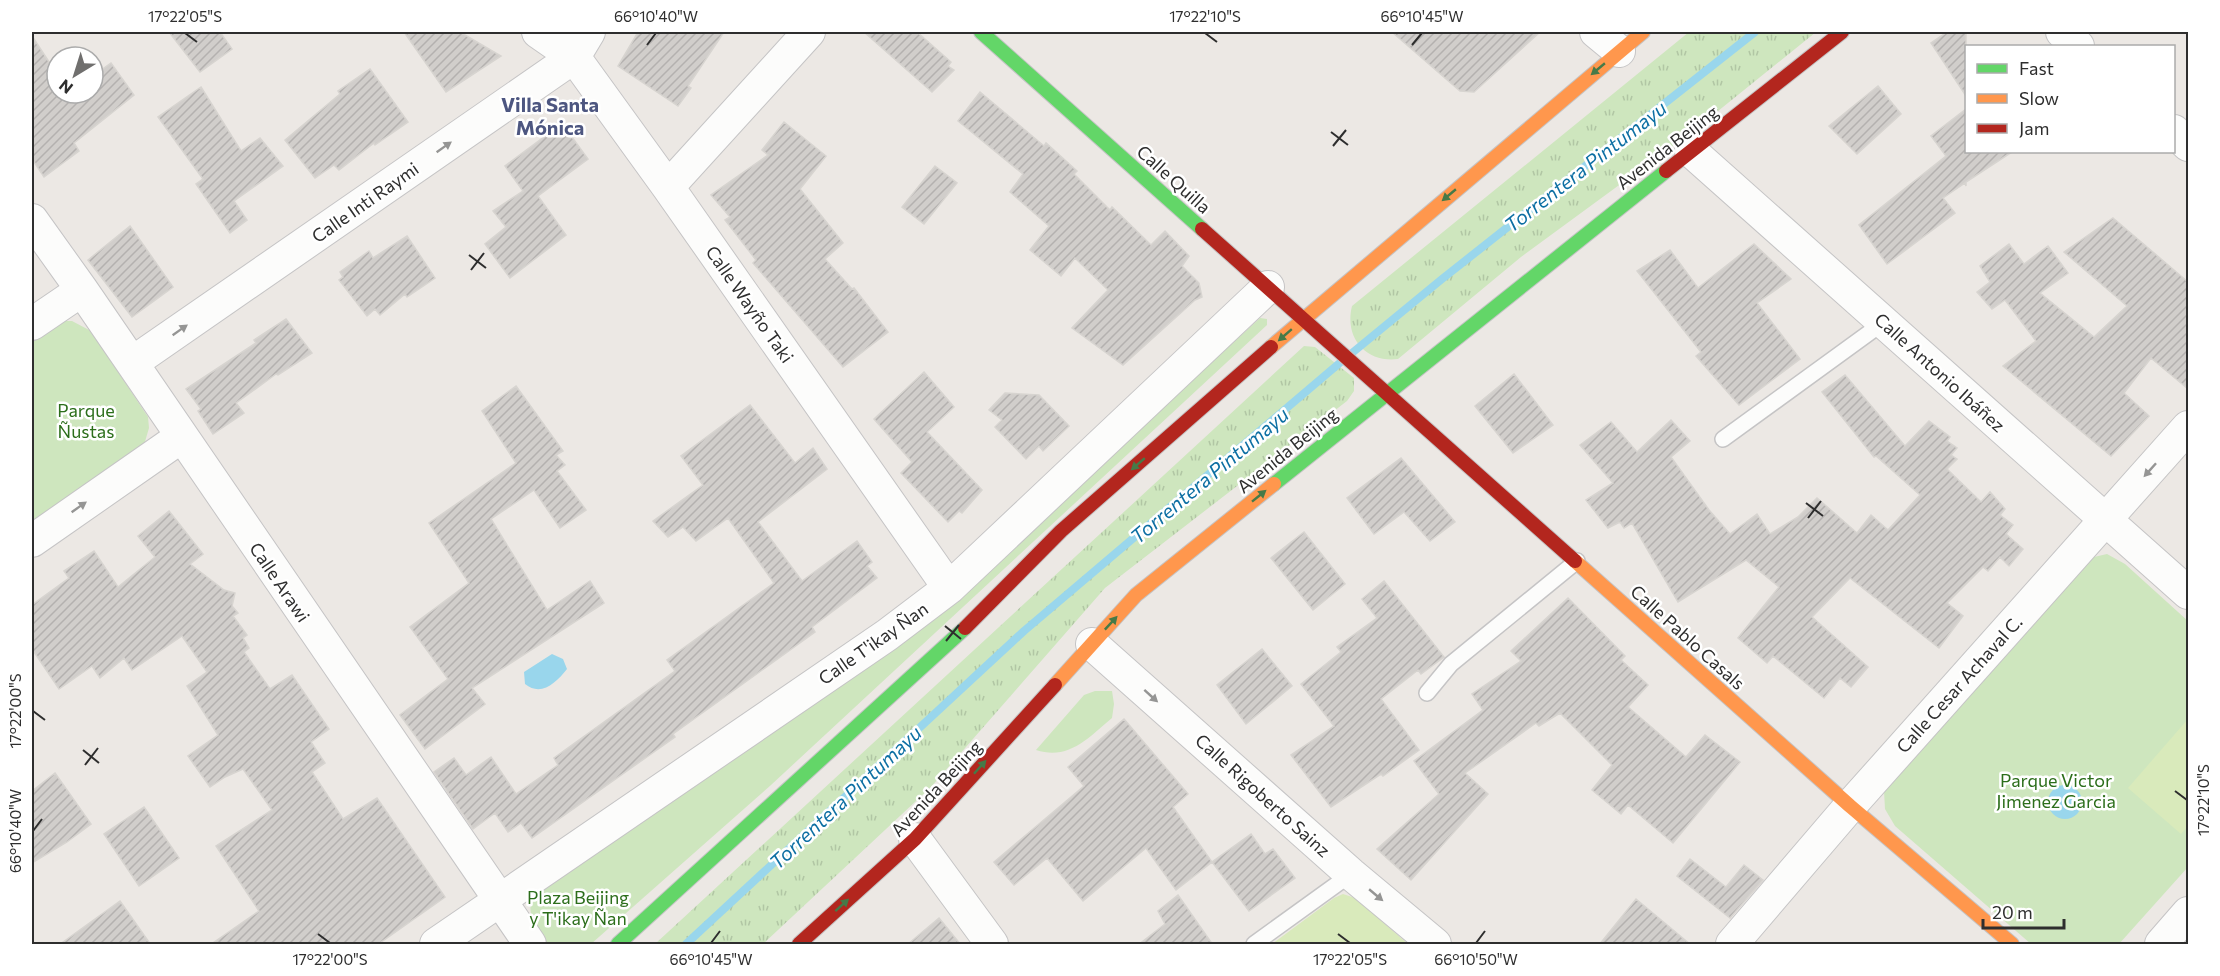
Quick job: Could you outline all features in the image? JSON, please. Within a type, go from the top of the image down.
[{"type":"main road","name":"Calle Quilla","points":[[981,32],[1343,352]]},
{"type":"main road","points":[[618,945],[986,610],[1061,531],[1305,318],[1643,32]]},
{"type":"main road","name":"Avenida Beijing","points":[[799,945],[915,839],[1136,595],[1842,32]]},
{"type":"main road","name":"Calle Pablo Casals","points":[[1343,352],[1850,806],[2012,945]]},
{"type":"street","name":"Calle Wayño Taki","points":[[538,32],[582,44],[668,187],[949,588]]},
{"type":"street","points":[[668,187],[808,32]]},
{"type":"street","points":[[1596,32],[1619,51]]},
{"type":"street","points":[[2061,32],[2077,45]]},
{"type":"street","name":"Calle Inti Raymi","points":[[132,363],[582,44]]},
{"type":"street","points":[[2175,132],[2188,145]]},
{"type":"street","name":"Calle Antonio Ibáñez","points":[[1691,151],[2188,593]]},
{"type":"street","name":"Calle Arawi","points":[[32,220],[530,945]]},
{"type":"street","name":"Calle T'ikay Ñan","points":[[436,945],[887,635],[949,588],[1268,287]]},
{"type":"street","points":[[32,324],[82,290]]},
{"type":"street","name":"Calle Cesar Achaval C.","points":[[1732,945],[1850,806],[2188,427]]},
{"type":"street","points":[[32,541],[181,437]]},
{"type":"street","name":"Calle Rigoberto Sainz","points":[[1092,644],[1435,945]]},
{"type":"street","points":[[915,839],[992,945]]},
{"type":"street","points":[[2161,945],[2188,913]]},
{"type":"lane","points":[[1724,439],[1884,322]]},
{"type":"lane","points":[[1427,693],[1451,664],[1577,561]]},
{"type":"lane","points":[[1254,945],[1351,873]]},
{"type":"green space","points":[[1689,32],[1816,32],[1697,128],[1521,257],[1398,359],[1376,357],[1360,346],[1351,328],[1352,306]]},
{"type":"green space","name":"Plaza Beijing y T'ikay Ñan","points":[[1260,318],[1267,319],[1267,325],[771,785],[591,944],[547,944],[532,919],[531,905],[537,891],[944,607]]},
{"type":"green space","name":"Parque Ñustas","points":[[62,321],[72,321],[91,331],[148,417],[149,428],[144,445],[32,523],[32,342]]},
{"type":"green space","points":[[1304,346],[1315,347],[1354,378],[1354,391],[1347,401],[1105,588],[931,787],[763,944],[655,944]]},
{"type":"green space","name":"Parque Victor Jimenez Garcia","points":[[2107,554],[2125,564],[2188,621],[2188,867],[2119,944],[2031,944],[1895,826],[1885,809],[1884,791],[2088,562],[2094,557]]},
{"type":"green space","points":[[1095,691],[1112,691],[1114,704],[1112,718],[1087,739],[1068,750],[1048,753],[1036,750],[1084,695]]},
{"type":"green space","points":[[2188,719],[2188,826],[2181,834],[2128,788]]},
{"type":"green space","points":[[1343,894],[1355,898],[1408,944],[1272,944],[1334,898]]},
{"type":"water","points":[[552,654],[563,659],[567,669],[563,674],[548,687],[542,689],[531,688],[525,684],[524,672]]},
{"type":"water","points":[[2065,785],[2077,790],[2082,802],[2077,814],[2065,819],[2053,814],[2048,802],[2053,790]]},
{"type":"building","points":[[169,32],[220,32],[232,49],[200,72]]},
{"type":"building","points":[[404,32],[460,32],[501,56],[446,92]]},
{"type":"building","points":[[638,32],[724,32],[688,86],[691,88],[678,106],[618,66]]},
{"type":"building","points":[[864,32],[917,32],[951,62],[948,66],[954,70],[932,92]]},
{"type":"building","points":[[1392,32],[1540,32],[1474,92],[1460,91]]},
{"type":"building","points":[[1947,32],[1966,32],[1965,94],[1931,43]]},
{"type":"building","points":[[32,36],[45,56],[45,105],[105,105],[105,67],[111,63],[134,95],[74,143],[79,151],[44,177],[32,159]]},
{"type":"building","points":[[370,69],[408,122],[375,145],[374,143],[339,170],[334,165],[315,178],[285,140],[340,94],[338,91]]},
{"type":"building","points":[[1878,86],[1901,114],[1857,154],[1829,126]]},
{"type":"building","points":[[201,87],[241,151],[260,138],[283,166],[234,201],[247,220],[230,233],[196,184],[203,179],[158,117]]},
{"type":"building","points":[[980,92],[1044,146],[1046,143],[1077,171],[1074,174],[1110,210],[1112,207],[1151,245],[1165,231],[1189,256],[1182,266],[1199,283],[1202,297],[1195,300],[1123,365],[1072,328],[1108,290],[1075,258],[1061,276],[1030,250],[1049,226],[1010,192],[1023,174],[958,121]]},
{"type":"building","points":[[1965,110],[1965,153],[2010,153],[1966,182],[1966,186],[1965,183],[1943,198],[1955,213],[1887,264],[1859,225],[1946,156],[1931,136]]},
{"type":"building","points":[[784,122],[826,156],[800,189],[843,243],[825,259],[852,289],[854,288],[888,332],[843,367],[753,263],[756,260],[725,220],[730,217],[711,195],[768,155],[762,150]]},
{"type":"building","points":[[552,131],[569,133],[588,159],[538,196],[566,235],[510,278],[485,244],[506,227],[493,211],[523,191],[505,166]]},
{"type":"building","points":[[935,166],[957,183],[924,224],[902,207]]},
{"type":"building","points":[[2113,218],[2188,282],[2188,389],[2151,358],[2124,393],[2149,416],[2111,456],[2003,366],[2036,341],[2005,300],[1992,309],[1977,292],[1990,282],[1980,266],[2009,244],[2024,264],[2048,246],[2068,273],[2040,293],[2094,337],[2127,306],[2064,252]]},
{"type":"building","points":[[130,226],[173,287],[132,317],[88,260]]},
{"type":"building","points":[[407,236],[435,278],[407,297],[405,294],[380,315],[375,309],[367,316],[339,280],[343,277],[340,272],[369,251],[373,258]]},
{"type":"building","points":[[1754,244],[1791,279],[1757,303],[1800,359],[1739,405],[1696,356],[1701,352],[1637,271],[1670,250],[1698,288]]},
{"type":"building","points":[[286,319],[312,353],[278,375],[276,374],[236,403],[244,413],[213,434],[198,411],[201,409],[186,389],[256,343],[254,340]]},
{"type":"building","points":[[924,372],[954,407],[927,432],[982,490],[962,513],[959,511],[948,522],[901,473],[912,462],[874,419]]},
{"type":"building","points":[[1514,374],[1553,425],[1513,453],[1475,406]]},
{"type":"building","points":[[1845,375],[1905,446],[1929,421],[1950,437],[1947,441],[1957,448],[1951,455],[1957,459],[1947,469],[1981,502],[1990,492],[2005,509],[2000,515],[2013,525],[2006,534],[2023,549],[2009,566],[2000,557],[1988,571],[1983,567],[1947,603],[1963,616],[1939,648],[1850,578],[1812,617],[1868,667],[1851,687],[1840,678],[1824,698],[1773,656],[1767,663],[1738,638],[1779,587],[1746,560],[1678,602],[1632,523],[1624,528],[1620,522],[1608,528],[1586,500],[1613,483],[1580,445],[1611,422],[1637,452],[1671,420],[1690,441],[1671,457],[1709,510],[1730,534],[1757,514],[1770,534],[1798,517],[1817,498],[1857,533],[1871,515],[1888,530],[1920,495],[1876,456],[1874,457],[1822,392]]},
{"type":"building","points":[[516,386],[563,451],[556,455],[565,465],[557,471],[586,510],[560,528],[534,490],[491,519],[547,610],[590,581],[604,603],[472,688],[485,704],[425,749],[400,715],[448,679],[410,627],[469,583],[429,523],[516,463],[482,411]]},
{"type":"building","points":[[1005,393],[1039,395],[1069,426],[1043,451],[1039,446],[1026,459],[995,427],[1002,420],[989,410]]},
{"type":"building","points":[[750,405],[795,463],[813,448],[827,469],[758,522],[802,581],[857,541],[872,562],[867,566],[877,578],[812,627],[815,632],[673,734],[675,737],[532,838],[521,823],[508,832],[495,813],[473,829],[434,772],[454,758],[466,775],[491,757],[516,794],[558,765],[554,758],[675,671],[667,660],[774,583],[728,518],[696,541],[683,527],[668,537],[653,521],[703,485],[681,456]]},
{"type":"building","points":[[1401,458],[1455,522],[1430,541],[1404,512],[1374,534],[1347,498]]},
{"type":"building","points":[[169,511],[203,554],[190,564],[224,590],[235,593],[232,606],[238,613],[233,616],[247,635],[243,638],[249,648],[244,652],[270,689],[292,675],[329,729],[311,742],[325,763],[312,772],[343,819],[377,798],[445,897],[377,945],[210,945],[259,911],[216,846],[272,810],[243,769],[210,787],[188,756],[218,735],[187,686],[207,672],[182,636],[132,670],[124,658],[100,678],[92,666],[59,689],[32,649],[32,605],[69,578],[64,571],[94,551],[118,587],[155,557],[138,536]]},
{"type":"building","points":[[1304,532],[1345,584],[1313,610],[1271,558]]},
{"type":"building","points":[[1384,581],[1444,657],[1421,674],[1418,670],[1381,699],[1419,750],[1383,776],[1381,774],[1331,807],[1291,755],[1334,726],[1301,684],[1341,652],[1337,647],[1377,618],[1362,599]]},
{"type":"building","points":[[1568,598],[1625,656],[1621,660],[1648,685],[1628,707],[1686,757],[1705,735],[1740,762],[1673,843],[1628,805],[1621,814],[1592,790],[1612,765],[1560,713],[1539,726],[1536,723],[1465,773],[1488,794],[1411,880],[1377,849],[1439,794],[1414,761],[1483,710],[1472,694],[1521,661],[1511,651]]},
{"type":"building","points":[[1262,649],[1292,686],[1246,724],[1217,685]]},
{"type":"building","points":[[1124,719],[1188,794],[1173,807],[1212,862],[1176,890],[1146,848],[1083,901],[1047,858],[1014,885],[994,862],[1084,786],[1068,767]]},
{"type":"building","points":[[55,773],[91,824],[32,863],[32,791]]},
{"type":"building","points":[[144,807],[179,858],[139,886],[104,834]]},
{"type":"building","points":[[1251,834],[1265,854],[1273,849],[1295,878],[1249,911],[1212,862]]},
{"type":"building","points":[[1690,859],[1726,887],[1744,865],[1763,880],[1730,918],[1677,876]]},
{"type":"building","points":[[1178,895],[1213,945],[1138,945],[1165,924],[1158,911]]},
{"type":"building","points":[[1636,899],[1691,945],[1599,945]]},
{"type":"building","points":[[120,901],[151,945],[59,945]]},
{"type":"building","points":[[939,918],[961,945],[907,945]]},
{"type":"waterway","name":"Torrentera Pintumayu","points":[[1352,353],[1442,279],[1755,32]]},
{"type":"waterway","name":"Torrentera Pintumayu","points":[[686,944],[1024,631],[1342,361]]},
{"type":"traffic: fast","points":[[981,32],[1202,229]]},
{"type":"traffic: fast","points":[[1274,484],[1666,171]]},
{"type":"traffic: fast","points":[[618,944],[965,628]]},
{"type":"traffic: slow","points":[[1271,347],[1643,32]]},
{"type":"traffic: slow","points":[[1055,685],[1136,595],[1274,484]]},
{"type":"traffic: slow","points":[[1575,561],[1850,806],[2012,944]]},
{"type":"traffic: jam","points":[[1666,171],[1842,32]]},
{"type":"traffic: jam","points":[[1202,229],[1575,561]]},
{"type":"traffic: jam","points":[[965,628],[1061,531],[1271,347]]},
{"type":"traffic: jam","points":[[799,944],[915,839],[1055,685]]},
{"type":"district","name":"Villa Santa Mónica","points":[[550,116]]}]
